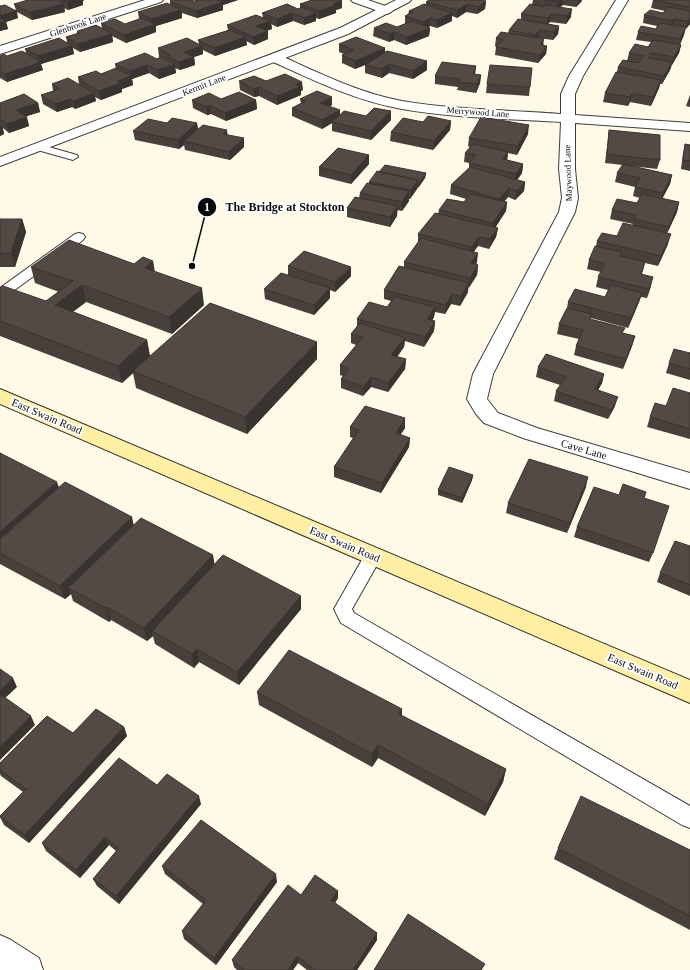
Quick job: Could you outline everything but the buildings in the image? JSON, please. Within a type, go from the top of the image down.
[{"type":"main road","name":"East Swain Road","points":[[0,396],[690,692]]},
{"type":"street","name":"Glenbrook Lane","points":[[0,50],[157,0]]},
{"type":"street","points":[[357,0],[386,10]]},
{"type":"street","name":"Kermit Lane","points":[[0,162],[344,31],[405,0]]},
{"type":"street","name":"Maywood Lane","points":[[483,409],[476,399],[483,374],[567,212],[570,198],[567,169],[568,94],[576,76],[622,0]]},
{"type":"street","name":"Merrywood Lane","points":[[275,58],[345,89],[395,103],[445,110],[690,127]]},
{"type":"street","name":"Cave Lane","points":[[483,409],[491,418],[530,433],[690,481]]},
{"type":"street","points":[[0,951],[26,970]]},
{"type":"lane","points":[[38,147],[73,157]]},
{"type":"lane","points":[[0,294],[79,237]]},
{"type":"lane","points":[[372,556],[343,609],[347,618],[690,818]]},
{"type":"place","name":"The Bridge at Stockton","points":[[192,266]]}]
